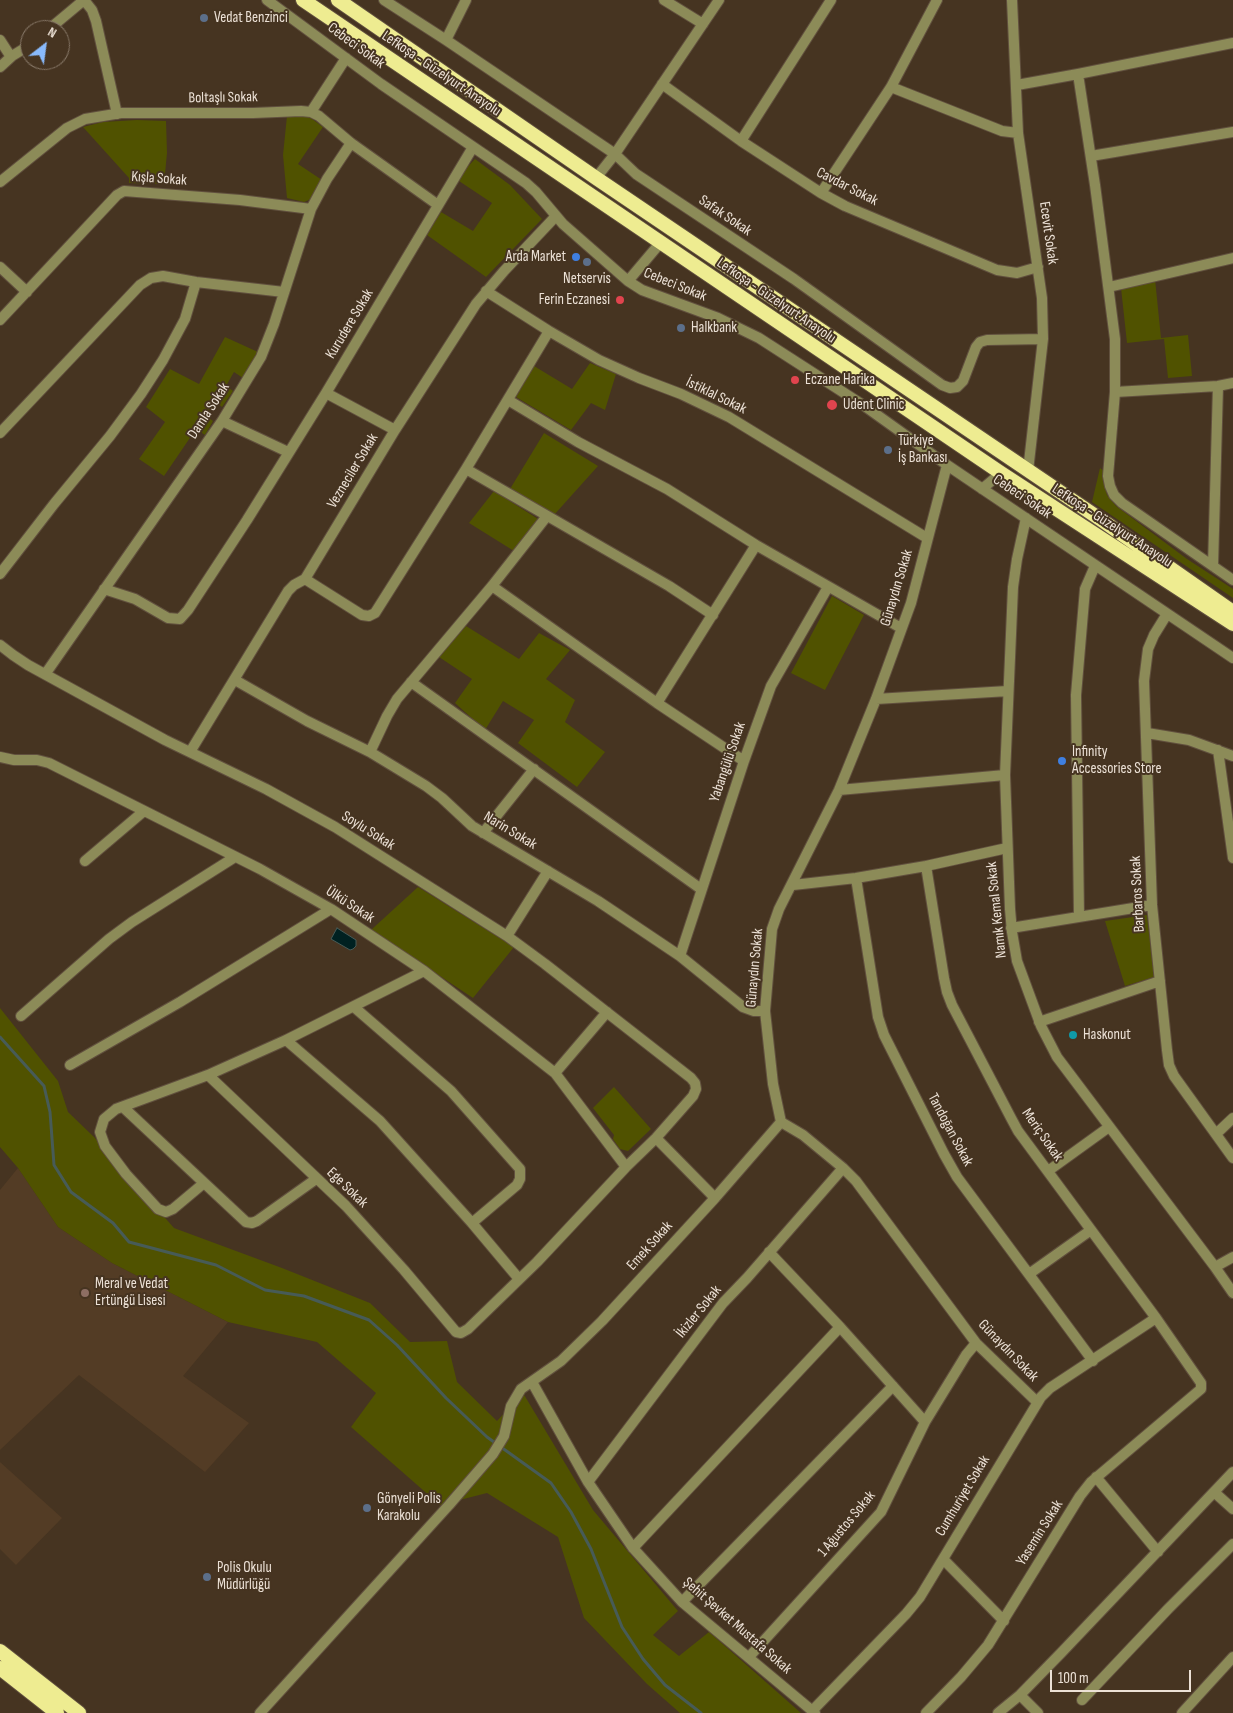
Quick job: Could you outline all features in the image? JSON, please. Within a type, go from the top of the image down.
[{"type":"highway","name":"Lefkoşa - Güzelyurt Anayolu","points":[[303,0],[1001,473],[1233,624]]},
{"type":"highway","name":"Lefkoşa - Güzelyurt Anayolu","points":[[338,0],[596,178],[1028,470],[1233,612]]},
{"type":"highway","points":[[0,1651],[79,1713]]},
{"type":"highway","points":[[0,1668],[57,1713]]},
{"type":"street","points":[[60,20],[84,0],[92,10],[117,114]]},
{"type":"street","name":"Cebeci Sokak","points":[[267,0],[473,148],[526,183],[556,216],[628,281],[642,290],[718,318],[756,337],[866,407],[982,489],[1233,658]]},
{"type":"street","name":"Safak Sokak","points":[[384,0],[615,154],[636,174],[802,284],[942,385],[950,388],[957,387],[963,381],[976,347],[980,342],[987,340],[1043,339]]},
{"type":"street","points":[[446,40],[466,0]]},
{"type":"street","points":[[664,0],[703,24]]},
{"type":"street","points":[[596,178],[615,154],[720,0]]},
{"type":"street","points":[[741,141],[831,0]]},
{"type":"street","points":[[822,193],[891,87],[937,0]]},
{"type":"street","name":"Ecevit Sokak","points":[[1012,0],[1018,133],[1042,298],[1043,339],[1028,470]]},
{"type":"street","points":[[0,40],[11,57]]},
{"type":"street","points":[[1017,85],[1233,43]]},
{"type":"street","points":[[0,67],[20,51]]},
{"type":"street","points":[[346,58],[311,112],[438,206]]},
{"type":"street","points":[[1078,74],[1091,156],[1115,339],[1115,392],[1108,476],[1110,486],[1114,495],[1122,503],[1233,580]]},
{"type":"street","name":"Cavdar Sokak","points":[[662,84],[741,141],[822,193],[846,206],[997,270],[1017,273],[1038,268]]},
{"type":"street","points":[[891,87],[1002,131],[1018,133]]},
{"type":"street","name":"Boltaşlı Sokak","points":[[0,182],[73,124],[85,119],[117,114],[253,113],[301,110],[311,112]]},
{"type":"street","points":[[1091,156],[1233,132]]},
{"type":"street","name":"Damla Sokak","points":[[46,673],[222,421],[266,347],[311,209],[327,179],[351,143]]},
{"type":"street","name":"Kurudere Sokak","points":[[104,589],[135,600],[168,618],[180,619],[188,610],[326,393],[473,148]]},
{"type":"street","name":"Kışla Sokak","points":[[0,320],[117,195],[124,191],[240,200],[311,209]]},
{"type":"street","name":"Vezneciler Sokak","points":[[190,752],[288,591],[305,579],[395,430],[476,304],[556,216]]},
{"type":"street","points":[[628,281],[661,242]]},
{"type":"street","points":[[1109,287],[1233,258]]},
{"type":"street","points":[[0,267],[27,292]]},
{"type":"street","points":[[0,433],[145,281],[151,278],[163,276],[196,282],[284,292]]},
{"type":"street","points":[[0,574],[141,394],[163,360],[185,319],[196,282]]},
{"type":"street","name":"İstiklal Sokak","points":[[486,291],[549,332],[616,368],[681,394],[728,417],[927,538]]},
{"type":"street","points":[[305,579],[362,615],[373,614],[379,608],[549,332]]},
{"type":"street","points":[[1115,392],[1218,386],[1233,383]]},
{"type":"street","points":[[1213,566],[1218,386]]},
{"type":"street","points":[[326,393],[395,430]]},
{"type":"street","points":[[508,400],[578,442],[667,489],[756,545],[901,628]]},
{"type":"street","points":[[222,421],[288,452]]},
{"type":"street","name":"Günaydın Sokak","points":[[947,465],[911,603],[876,699],[839,790],[793,885],[779,909],[772,929],[765,1012],[773,1084],[780,1122],[803,1135],[856,1181],[976,1343],[1037,1402]]},
{"type":"street","points":[[466,469],[669,586],[713,615]]},
{"type":"street","points":[[982,489],[1001,473]]},
{"type":"street","points":[[370,752],[390,710],[411,682],[492,586],[547,516]]},
{"type":"street","name":"Namık Kemal Sokak","points":[[1026,518],[1016,559],[1013,588],[1005,775],[1011,928],[1017,961],[1039,1022],[1057,1057],[1215,1267],[1233,1294]]},
{"type":"street","points":[[657,703],[756,545]]},
{"type":"street","points":[[1079,916],[1076,695],[1085,589],[1095,566]]},
{"type":"street","points":[[492,586],[657,703],[744,761]]},
{"type":"street","name":"Yabangülü Sokak","points":[[680,956],[744,761],[771,686],[828,587]]},
{"type":"street","name":"Barbaros Sokak","points":[[1167,614],[1150,642],[1146,655],[1144,681],[1152,905],[1167,1050],[1171,1071],[1233,1158]]},
{"type":"street","name":"Soylu Sokak","points":[[0,645],[20,660],[190,752],[266,789],[335,827],[507,936],[545,964],[695,1083],[696,1089],[694,1094],[656,1138]]},
{"type":"street","name":"Narin Sokak","points":[[235,680],[308,722],[370,752],[432,791],[472,826],[583,891],[680,956],[743,1007],[765,1012]]},
{"type":"street","points":[[411,682],[701,889]]},
{"type":"street","points":[[876,699],[1008,691]]},
{"type":"street","points":[[1147,733],[1189,740],[1233,756]]},
{"type":"street","points":[[1218,750],[1233,858]]},
{"type":"street","name":"Ülkü Sokak","points":[[0,757],[14,760],[37,760],[49,763],[279,879],[331,909],[424,972],[555,1074],[626,1167]]},
{"type":"street","points":[[483,833],[534,770]]},
{"type":"street","points":[[839,790],[1005,775]]},
{"type":"street","points":[[85,861],[144,811]]},
{"type":"street","points":[[793,885],[856,878],[926,866],[1007,848]]},
{"type":"street","points":[[21,1016],[109,939],[132,922],[235,857]]},
{"type":"street","name":"Meriç Sokak","points":[[926,866],[944,978],[950,999],[1018,1131],[1156,1318],[1201,1383],[1201,1389]]},
{"type":"street","points":[[507,936],[548,871]]},
{"type":"street","name":"Tandoğan Sokak","points":[[856,878],[878,1017],[884,1035],[950,1165],[1094,1361]]},
{"type":"street","points":[[1011,928],[1152,905]]},
{"type":"street","points":[[70,1065],[180,1002],[331,909]]},
{"type":"street","points":[[204,1183],[171,1210],[163,1211],[155,1206],[114,1160],[105,1146],[101,1137],[104,1119],[111,1112],[123,1106],[208,1075],[286,1040],[424,972]]},
{"type":"street","points":[[1039,1022],[1160,982]]},
{"type":"street","points":[[354,1007],[451,1091],[520,1169],[519,1182],[472,1223]]},
{"type":"street","points":[[555,1074],[607,1012]]},
{"type":"street","points":[[286,1040],[380,1121],[472,1223],[519,1279],[656,1138],[714,1198]]},
{"type":"street","name":"Ege Sokak","points":[[208,1075],[346,1206],[456,1332],[466,1331],[519,1279]]},
{"type":"street","points":[[123,1106],[244,1220],[252,1223],[259,1220],[316,1179]]},
{"type":"street","points":[[1216,1134],[1233,1118]]},
{"type":"street","name":"Emek Sokak","points":[[260,1713],[493,1454],[504,1436],[514,1398],[521,1389],[561,1360],[602,1321],[780,1122]]},
{"type":"street","points":[[1048,1170],[1109,1127]]},
{"type":"street","name":"İkizler Sokak","points":[[588,1482],[723,1303],[843,1168]]},
{"type":"street","points":[[1029,1274],[1091,1230]]},
{"type":"street","points":[[769,1252],[840,1327],[925,1422]]},
{"type":"street","points":[[1215,1267],[1233,1256]]},
{"type":"street","name":"Cumhuriyet Sokak","points":[[814,1712],[913,1606],[924,1591],[1037,1402],[1050,1388],[1094,1361],[1156,1318]]},
{"type":"street","points":[[633,1548],[840,1327]]},
{"type":"street","name":"1 Ağustos Sokak","points":[[749,1657],[881,1512],[925,1422],[966,1355],[976,1343]]},
{"type":"street","name":"Şehit Şevket Mustafa Sokak","points":[[532,1382],[588,1482],[633,1548],[682,1602],[814,1712]]},
{"type":"street","points":[[682,1602],[893,1386]]},
{"type":"street","name":"Yasemin Sokak","points":[[926,1713],[972,1664],[1004,1621],[1080,1496],[1096,1477],[1201,1389]]},
{"type":"street","points":[[998,1713],[1020,1695],[1233,1472]]},
{"type":"street","points":[[1096,1477],[1158,1552]]},
{"type":"street","points":[[1214,1492],[1233,1509]]},
{"type":"street","points":[[1082,1700],[1233,1544]]},
{"type":"street","points":[[943,1559],[1004,1621]]},
{"type":"street","points":[[1182,1713],[1233,1657]]},
{"type":"street","points":[[1020,1695],[1038,1713]]},
{"type":"shaded area","points":[[302,114],[323,127],[298,164],[322,180],[311,199],[304,202],[287,198],[283,155],[287,116]]},
{"type":"shaded area","points":[[166,121],[167,153],[164,184],[129,183],[129,178],[83,127],[103,122]]},
{"type":"shaded area","points":[[475,159],[510,185],[542,219],[486,277],[427,235],[441,212],[473,231],[492,203],[456,179]]},
{"type":"shaded area","points":[[1155,279],[1161,338],[1188,335],[1192,376],[1168,378],[1164,339],[1127,343],[1121,288]]},
{"type":"shaded area","points":[[225,337],[258,352],[243,378],[234,372],[226,386],[233,391],[222,407],[216,402],[206,416],[213,421],[205,435],[196,429],[164,476],[139,459],[165,422],[146,407],[170,369],[199,384]]},
{"type":"shaded area","points":[[590,363],[616,374],[605,410],[591,403],[571,430],[516,397],[534,366],[572,389]]},
{"type":"shaded area","points":[[544,433],[598,466],[554,515],[510,489]]},
{"type":"shaded area","points":[[1100,468],[1105,472],[1107,495],[1116,506],[1187,559],[1233,589],[1233,598],[1092,502]]},
{"type":"shaded area","points":[[494,491],[538,519],[514,551],[469,523]]},
{"type":"shaded area","points":[[832,596],[864,615],[825,690],[791,673]]},
{"type":"shaded area","points":[[466,626],[519,659],[539,633],[570,650],[546,679],[575,700],[565,722],[605,752],[577,787],[518,743],[534,720],[503,701],[485,730],[455,703],[472,679],[439,657]]},
{"type":"shaded area","points":[[418,887],[514,947],[473,998],[371,930]]},
{"type":"shaded area","points":[[1147,915],[1154,977],[1125,986],[1105,921]]},
{"type":"shaded area","points":[[0,1008],[58,1081],[68,1112],[94,1137],[174,1228],[370,1303],[410,1342],[447,1341],[457,1382],[497,1421],[523,1393],[593,1510],[678,1611],[653,1635],[679,1656],[709,1632],[801,1713],[680,1713],[647,1684],[584,1618],[558,1537],[487,1493],[440,1505],[351,1427],[376,1393],[317,1342],[228,1322],[112,1263],[58,1227],[18,1168],[0,1147]]},
{"type":"shaded area","points":[[614,1087],[651,1129],[628,1151],[620,1149],[613,1139],[614,1135],[593,1108]]},
{"type":"shaded area","name":"Meral ve Vedat Ertüngü Lisesi","points":[[18,1168],[58,1227],[112,1263],[228,1322],[183,1376],[249,1423],[205,1472],[79,1375],[0,1450],[0,1190]]},
{"type":"shaded area","points":[[0,1462],[62,1518],[16,1565],[0,1549]]},
{"type":"water","points":[[337,928],[356,940],[356,946],[353,949],[350,950],[331,939]]},
{"type":"waterway","points":[[0,1037],[44,1086],[50,1112],[54,1165],[71,1192],[113,1223],[129,1242],[216,1265],[265,1290],[304,1296],[369,1320],[397,1345],[446,1398],[487,1437],[551,1483],[571,1512],[591,1549],[622,1627],[643,1659],[665,1685],[701,1713]]},
{"type":"place","name":"Vedat Benzinci","points":[[204,18]]},
{"type":"place","name":"Arda Market","points":[[576,257]]},
{"type":"place","name":"Netservis","points":[[587,262]]},
{"type":"place","name":"Ferin Eczanesi","points":[[620,300]]},
{"type":"place","name":"Halkbank","points":[[681,328]]},
{"type":"place","name":"Eczane Harika","points":[[795,380]]},
{"type":"place","name":"Udent Clinic","points":[[832,405]]},
{"type":"place","name":"Türkiye İş Bankası","points":[[888,450]]},
{"type":"place","name":"Infinity Accessories Store","points":[[1062,761]]},
{"type":"place","name":"Haskonut","points":[[1073,1035]]},
{"type":"place","name":"Meral ve Vedat Ertüngü Lisesi","points":[[85,1293]]},
{"type":"place","name":"Gönyeli Polis Karakolu","points":[[367,1508]]},
{"type":"place","name":"Polis Okulu Müdürlüğü","points":[[207,1577]]}]
